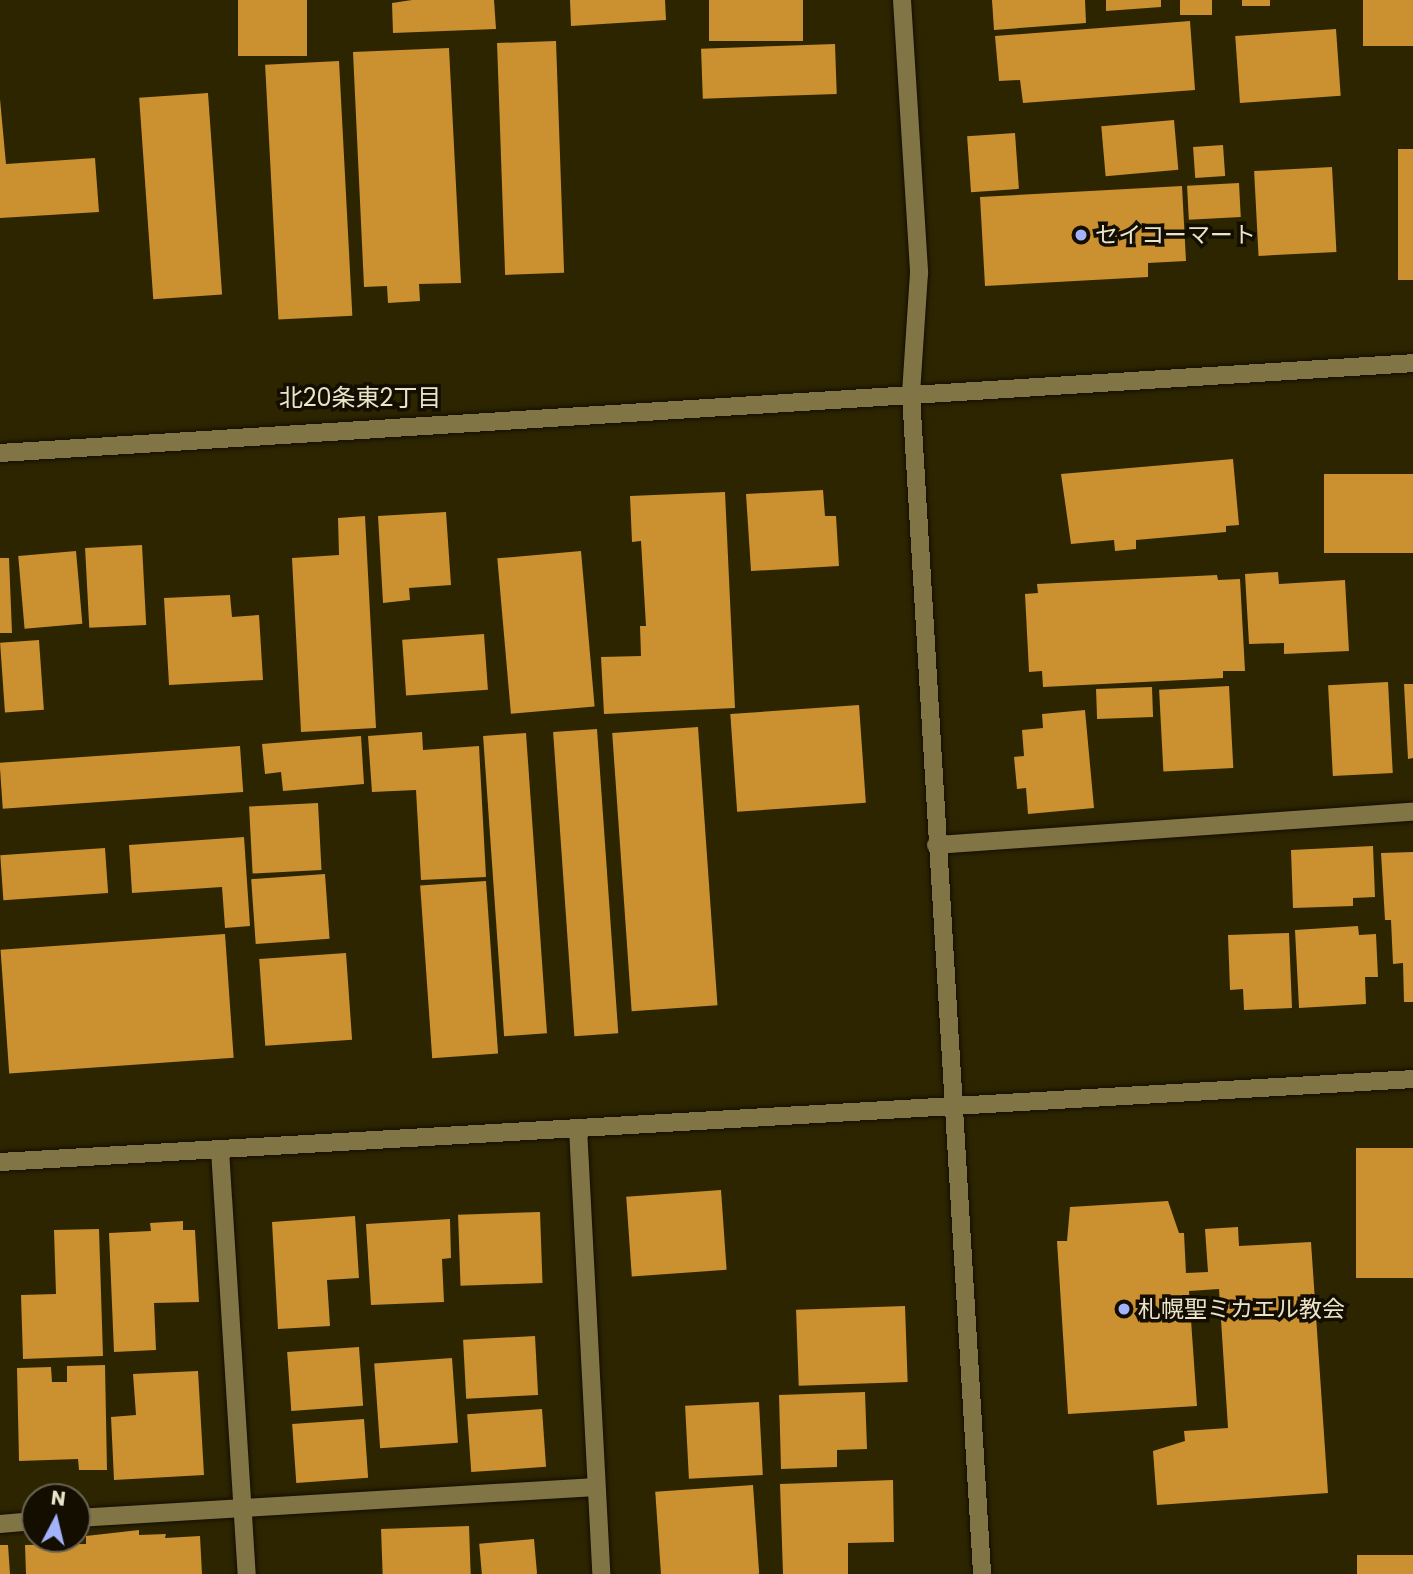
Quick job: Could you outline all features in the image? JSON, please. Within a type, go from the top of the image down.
[{"type":"street","points":[[902,0],[919,273],[911,395],[936,845],[956,1106],[982,1574]]},
{"type":"street","points":[[0,453],[1413,363]]},
{"type":"street","points":[[936,845],[1413,812]]},
{"type":"street","points":[[0,1163],[1413,1079]]},
{"type":"street","points":[[578,1128],[601,1574]]},
{"type":"street","points":[[220,1150],[247,1574]]},
{"type":"street","points":[[91,1517],[596,1487]]},
{"type":"street","points":[[0,1524],[21,1522]]},
{"type":"building","points":[[238,0],[307,0],[307,56],[238,56]]},
{"type":"building","points":[[412,0],[494,0],[496,29],[393,33],[392,3]]},
{"type":"building","points":[[570,0],[665,0],[666,20],[571,26]]},
{"type":"building","points":[[709,0],[803,0],[803,41],[709,41]]},
{"type":"building","points":[[992,0],[1085,0],[1086,23],[994,30]]},
{"type":"building","points":[[1106,0],[1161,0],[1161,7],[1106,11]]},
{"type":"building","points":[[1180,0],[1212,0],[1212,15],[1180,15]]},
{"type":"building","points":[[1242,0],[1270,0],[1270,6],[1242,6]]},
{"type":"building","points":[[1363,0],[1413,0],[1413,46],[1363,46]]},
{"type":"building","points":[[1190,21],[1195,90],[1023,103],[1020,80],[999,81],[995,36]]},
{"type":"building","points":[[1336,29],[1341,96],[1240,103],[1235,36]]},
{"type":"building","points":[[556,41],[564,273],[505,275],[497,43]]},
{"type":"building","points":[[835,44],[837,94],[703,99],[701,49]]},
{"type":"building","points":[[449,48],[461,283],[419,284],[420,301],[388,303],[387,286],[364,287],[353,52]]},
{"type":"building","points":[[339,61],[352,316],[278,320],[265,65]]},
{"type":"building","points":[[208,93],[222,295],[153,299],[139,98]]},
{"type":"building","points":[[0,99],[6,164],[95,158],[99,212],[0,218]]},
{"type":"building","points":[[1174,120],[1178,170],[1106,176],[1101,126]]},
{"type":"building","points":[[1015,133],[1019,189],[971,192],[967,136]]},
{"type":"building","points":[[1223,145],[1225,176],[1195,178],[1193,147]]},
{"type":"building","points":[[1398,149],[1413,149],[1413,280],[1398,280]]},
{"type":"building","points":[[1332,167],[1336,252],[1259,256],[1254,171]]},
{"type":"building","points":[[1239,183],[1241,217],[1189,220],[1187,186]]},
{"type":"building","points":[[1182,186],[1186,261],[1148,263],[1148,277],[985,286],[980,197]]},
{"type":"building","points":[[1233,459],[1239,525],[1226,526],[1226,532],[1136,540],[1136,549],[1115,551],[1114,540],[1071,544],[1061,474]]},
{"type":"building","points":[[1324,474],[1413,474],[1413,553],[1324,553]]},
{"type":"building","points":[[823,490],[825,516],[836,516],[839,566],[751,571],[746,494]]},
{"type":"building","points":[[725,492],[735,708],[604,714],[601,657],[641,656],[640,626],[646,626],[641,541],[632,542],[630,496]]},
{"type":"building","points":[[446,512],[451,585],[409,588],[410,600],[383,603],[378,516]]},
{"type":"building","points":[[365,516],[376,728],[301,732],[292,558],[339,555],[338,518]]},
{"type":"building","points":[[142,545],[146,625],[89,628],[85,548]]},
{"type":"building","points":[[76,551],[82,624],[25,629],[18,556]]},
{"type":"building","points":[[581,551],[595,706],[511,714],[497,558]]},
{"type":"building","points":[[0,558],[9,558],[12,633],[0,633]]},
{"type":"building","points":[[1278,572],[1279,584],[1345,580],[1349,651],[1284,654],[1284,643],[1249,644],[1245,574]]},
{"type":"building","points":[[1217,575],[1218,580],[1240,579],[1245,671],[1223,671],[1223,678],[1043,687],[1042,671],[1029,672],[1025,594],[1038,593],[1037,584]]},
{"type":"building","points":[[230,595],[232,617],[259,615],[263,680],[169,685],[164,598]]},
{"type":"building","points":[[484,634],[488,690],[406,696],[402,640]]},
{"type":"building","points":[[39,640],[44,710],[5,713],[0,643]]},
{"type":"building","points":[[1388,682],[1393,773],[1333,776],[1328,685]]},
{"type":"building","points":[[1404,684],[1413,684],[1413,758],[1408,759]]},
{"type":"building","points":[[1229,686],[1233,768],[1163,772],[1159,690]]},
{"type":"building","points":[[1152,687],[1153,717],[1097,719],[1096,689]]},
{"type":"building","points":[[859,705],[866,803],[737,812],[730,714]]},
{"type":"building","points":[[1085,710],[1094,808],[1028,814],[1026,788],[1017,789],[1014,757],[1024,756],[1022,730],[1043,728],[1042,714]]},
{"type":"building","points":[[698,727],[717,1005],[632,1011],[612,733]]},
{"type":"building","points":[[597,729],[618,1033],[574,1036],[553,732]]},
{"type":"building","points":[[422,732],[423,750],[479,746],[486,877],[421,880],[416,790],[372,792],[368,736]]},
{"type":"building","points":[[526,733],[547,1033],[504,1036],[483,736]]},
{"type":"building","points":[[361,736],[364,784],[283,791],[281,772],[265,774],[262,744]]},
{"type":"building","points":[[240,746],[243,792],[3,809],[0,763]]},
{"type":"building","points":[[318,803],[322,870],[253,874],[249,807]]},
{"type":"building","points":[[244,837],[250,926],[225,928],[222,887],[132,893],[129,845]]},
{"type":"building","points":[[1373,846],[1375,897],[1353,898],[1353,906],[1293,908],[1291,850]]},
{"type":"building","points":[[105,848],[108,893],[3,900],[0,855]]},
{"type":"building","points":[[1413,852],[1413,1002],[1404,1002],[1403,963],[1393,964],[1391,920],[1385,920],[1381,853]]},
{"type":"building","points":[[325,874],[330,939],[256,944],[251,879]]},
{"type":"building","points":[[486,881],[498,1054],[432,1058],[420,886]]},
{"type":"building","points":[[1358,926],[1359,935],[1376,934],[1378,977],[1365,977],[1366,1004],[1299,1008],[1295,930]]},
{"type":"building","points":[[1289,933],[1292,1008],[1244,1010],[1243,989],[1230,990],[1228,935]]},
{"type":"building","points":[[225,934],[234,1058],[9,1073],[1,950]]},
{"type":"building","points":[[346,953],[352,1040],[265,1046],[259,959]]},
{"type":"building","points":[[1356,1148],[1413,1148],[1413,1278],[1356,1278]]},
{"type":"building","points":[[721,1190],[727,1270],[632,1276],[626,1197]]},
{"type":"building","points":[[1168,1201],[1179,1233],[1184,1233],[1186,1273],[1208,1272],[1205,1229],[1238,1227],[1239,1246],[1311,1242],[1328,1493],[1157,1505],[1153,1451],[1185,1441],[1184,1431],[1228,1428],[1219,1289],[1189,1291],[1197,1406],[1068,1414],[1057,1241],[1067,1241],[1070,1207]]},
{"type":"building","points":[[540,1212],[542,1283],[461,1286],[458,1215]]},
{"type":"building","points":[[355,1216],[359,1278],[327,1280],[330,1326],[278,1329],[272,1222]]},
{"type":"building","points":[[450,1219],[451,1258],[442,1259],[444,1302],[371,1305],[366,1224]]},
{"type":"building","points":[[183,1221],[183,1230],[195,1230],[199,1302],[154,1303],[156,1350],[114,1352],[109,1233],[151,1231],[150,1223]]},
{"type":"building","points":[[99,1229],[103,1356],[23,1359],[21,1295],[56,1294],[54,1230]]},
{"type":"building","points":[[905,1306],[908,1382],[799,1386],[796,1310]]},
{"type":"building","points":[[535,1336],[538,1395],[466,1399],[463,1340]]},
{"type":"building","points":[[359,1347],[363,1406],[291,1411],[287,1352]]},
{"type":"building","points":[[452,1358],[458,1443],[380,1448],[374,1363]]},
{"type":"building","points":[[105,1365],[107,1470],[79,1470],[78,1459],[19,1461],[17,1368],[51,1367],[52,1382],[67,1382],[67,1366]]},
{"type":"building","points":[[198,1371],[204,1475],[114,1480],[111,1417],[136,1415],[133,1374]]},
{"type":"building","points":[[865,1392],[867,1449],[837,1450],[837,1467],[781,1469],[779,1395]]},
{"type":"building","points":[[759,1402],[763,1475],[689,1479],[685,1406]]},
{"type":"building","points":[[542,1409],[546,1467],[471,1472],[467,1414]]},
{"type":"building","points":[[364,1419],[368,1478],[296,1483],[292,1424]]},
{"type":"building","points":[[893,1480],[894,1542],[848,1543],[848,1574],[783,1574],[780,1484]]},
{"type":"building","points":[[753,1485],[759,1574],[661,1574],[655,1492]]},
{"type":"building","points":[[469,1526],[471,1574],[383,1574],[381,1529]]},
{"type":"building","points":[[139,1530],[139,1535],[166,1534],[165,1538],[200,1536],[202,1574],[26,1574],[25,1553],[91,1553],[91,1535]]},
{"type":"building","points":[[534,1539],[537,1574],[482,1574],[479,1544]]},
{"type":"building","points":[[0,1545],[8,1545],[10,1574],[0,1574]]},
{"type":"building","points":[[1357,1555],[1413,1555],[1413,1574],[1357,1574]]},
{"type":"place","name":"セイコーマート","points":[[1081,235]]},
{"type":"place","name":"札幌聖ミカエル教会","points":[[1124,1309]]},
{"type":"district","name":"北20条東2丁目","points":[[360,398]]}]
